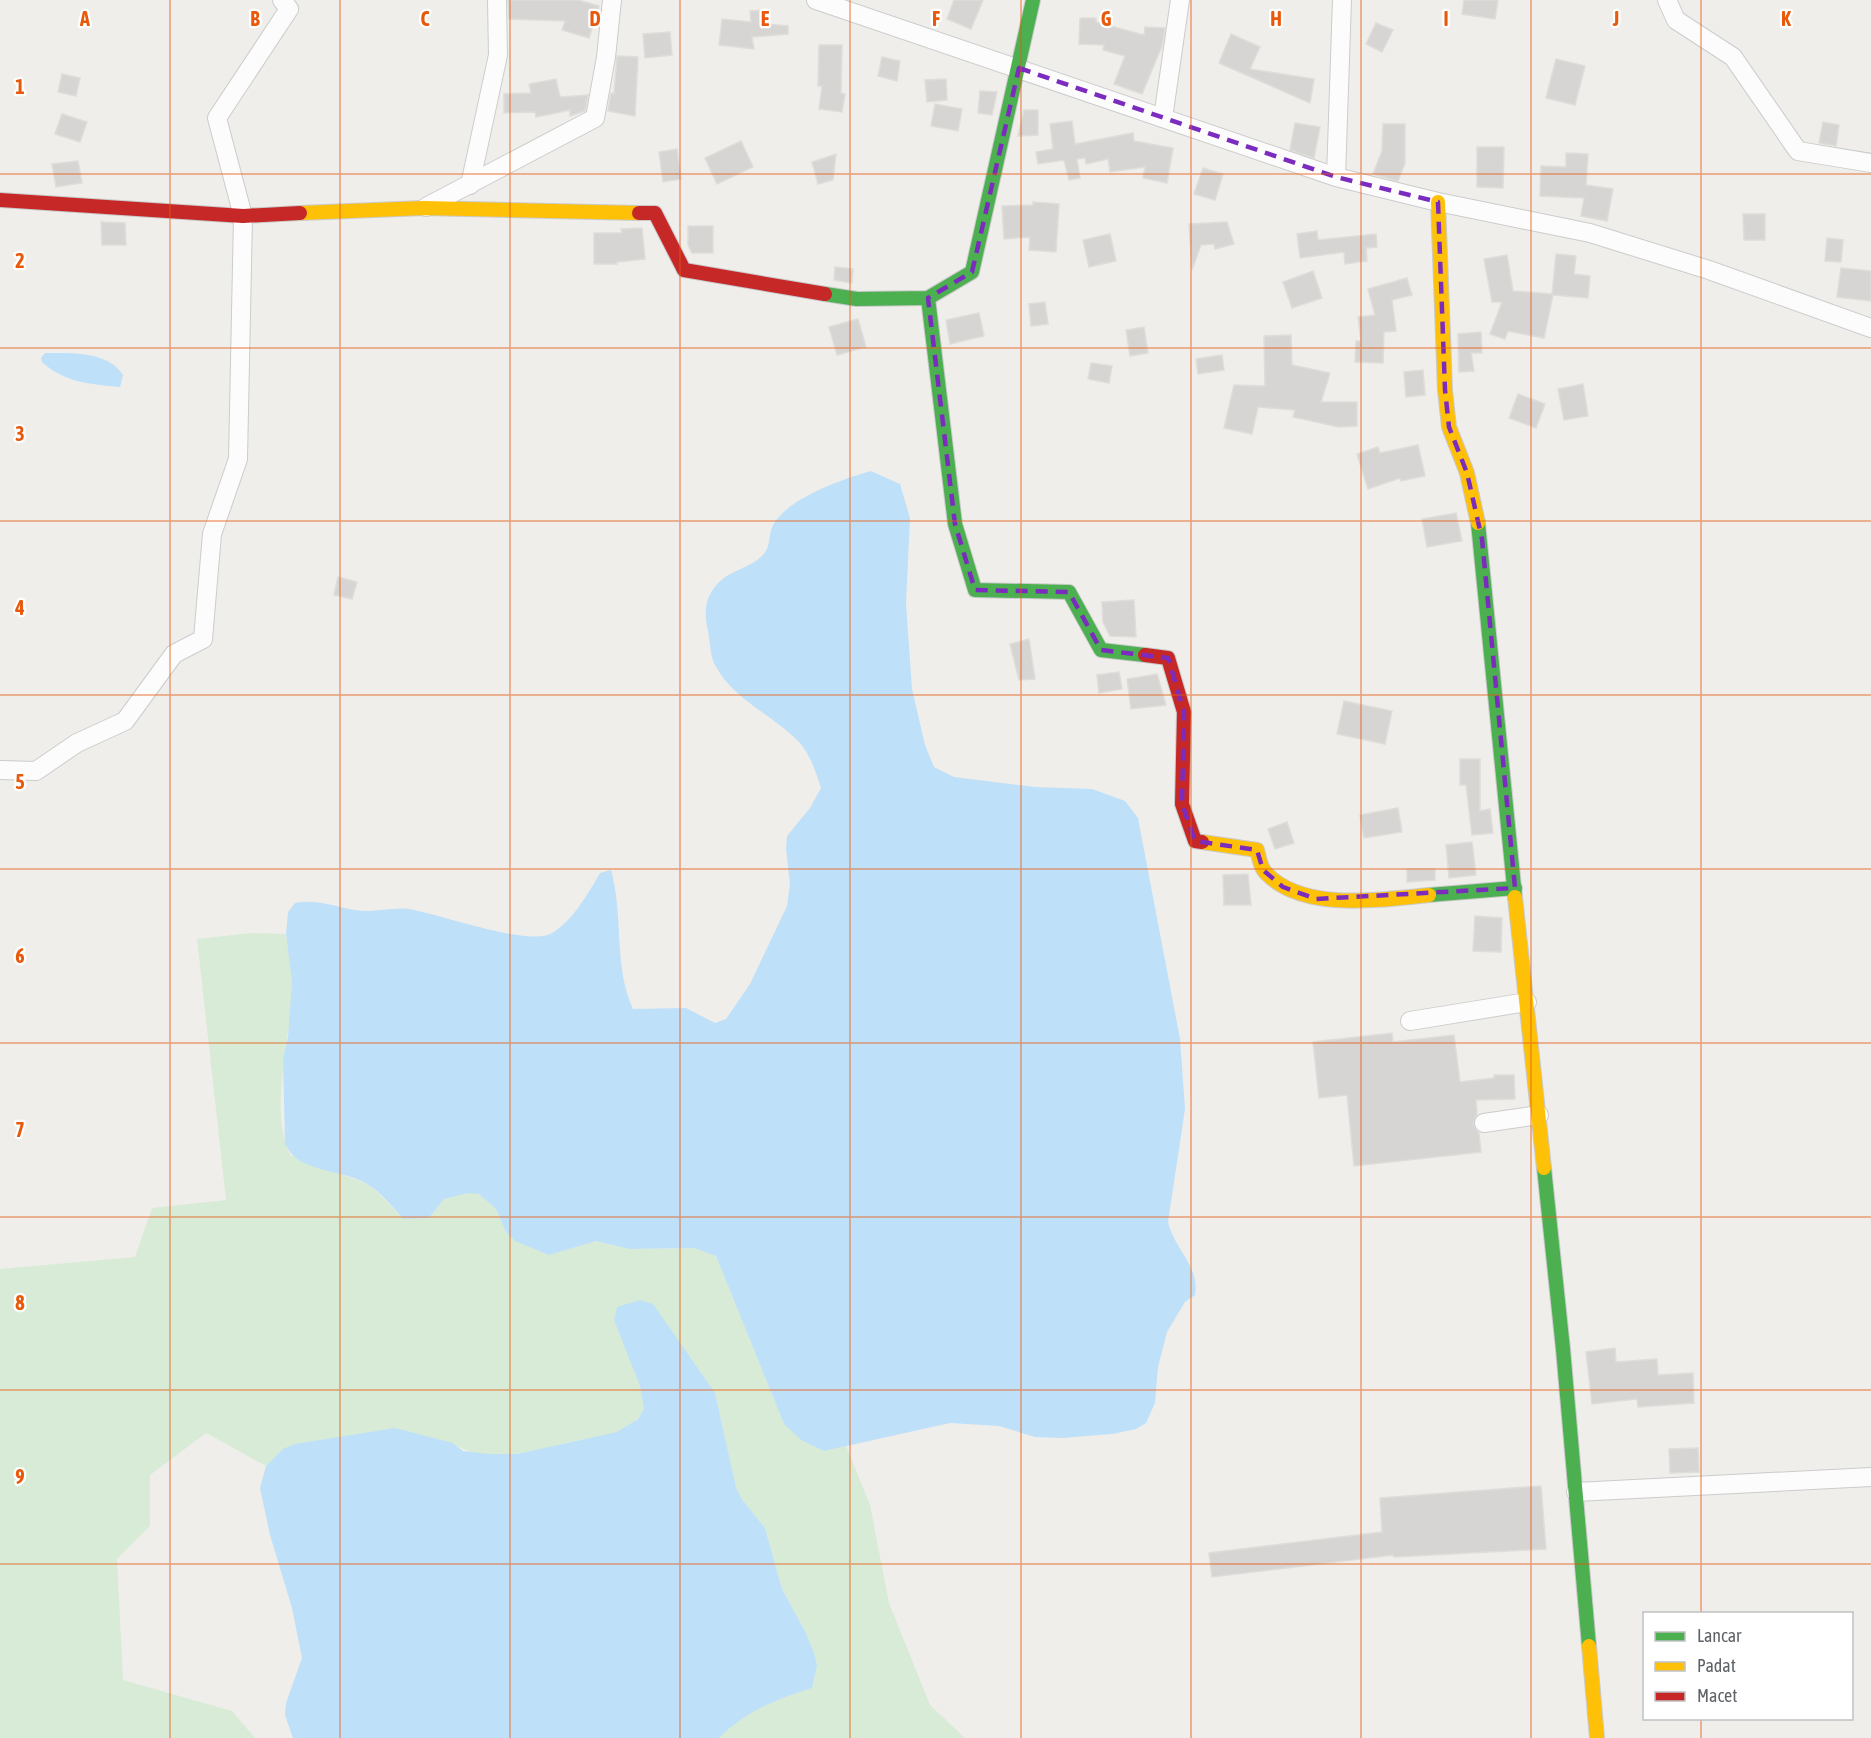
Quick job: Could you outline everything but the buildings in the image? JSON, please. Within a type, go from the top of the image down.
[{"type":"street","points":[[0,770],[36,771],[77,743],[125,721],[174,654],[203,639],[212,534],[238,459],[243,216],[217,118],[289,9],[282,0]]},
{"type":"street","points":[[470,185],[498,55],[497,0]]},
{"type":"street","points":[[424,208],[596,118],[612,0]]},
{"type":"street","points":[[816,0],[1336,177],[1438,202],[1590,233],[1709,270],[1871,328]]},
{"type":"street","points":[[0,200],[243,216],[424,208],[655,213],[684,270],[857,299],[928,298],[972,272],[1033,0]]},
{"type":"street","points":[[1163,118],[1180,0]]},
{"type":"street","points":[[1336,177],[1342,0]]},
{"type":"street","points":[[1667,0],[1676,20],[1733,57],[1798,151],[1871,163]]},
{"type":"street","points":[[1438,202],[1447,408],[1449,427],[1476,504],[1482,539],[1497,729],[1539,1115],[1576,1492],[1597,1738]]},
{"type":"street","points":[[928,298],[955,524],[975,590],[1069,592],[1101,650],[1168,658],[1184,712],[1182,804],[1195,841],[1257,850],[1263,870],[1283,887],[1316,899],[1386,899],[1515,888]]},
{"type":"street","points":[[1410,1021],[1527,1002]]},
{"type":"street","points":[[1484,1123],[1539,1115]]},
{"type":"street","points":[[1576,1492],[1871,1477]]},
{"type":"highlighted area","points":[[1019,68],[1336,177],[1438,202],[1445,390],[1449,427],[1467,473],[1482,539],[1515,888],[1316,899],[1283,887],[1263,870],[1257,850],[1195,841],[1182,804],[1184,712],[1168,658],[1101,650],[1069,592],[975,590],[955,524],[928,298],[972,272]]},
{"type":"green space","points":[[251,933],[286,934],[292,974],[292,1001],[283,1069],[281,1114],[290,1155],[370,1185],[404,1219],[429,1218],[444,1199],[468,1192],[479,1194],[496,1209],[506,1232],[549,1255],[595,1241],[629,1249],[695,1248],[716,1256],[784,1424],[823,1451],[846,1446],[870,1505],[889,1603],[930,1705],[965,1738],[719,1738],[740,1720],[762,1707],[812,1688],[805,1631],[782,1589],[765,1528],[741,1498],[736,1487],[715,1393],[640,1386],[645,1409],[632,1423],[620,1431],[606,1436],[513,1454],[481,1454],[453,1443],[283,1449],[266,1466],[206,1433],[150,1475],[150,1526],[117,1559],[123,1680],[232,1711],[255,1738],[0,1738],[0,1269],[135,1257],[152,1208],[226,1200],[197,939]]},
{"type":"water","points":[[45,353],[88,355],[108,361],[123,375],[120,387],[78,381],[60,374],[42,362],[41,358]]},
{"type":"water","points":[[871,471],[900,484],[910,518],[906,604],[912,689],[925,745],[934,767],[954,777],[1035,787],[1092,789],[1125,801],[1138,818],[1180,1039],[1185,1109],[1168,1222],[1175,1241],[1194,1275],[1196,1285],[1195,1295],[1185,1302],[1167,1332],[1158,1367],[1155,1403],[1146,1423],[1136,1429],[1112,1434],[1062,1438],[1035,1437],[999,1426],[950,1423],[824,1451],[801,1440],[784,1424],[716,1256],[694,1248],[629,1249],[596,1241],[549,1255],[515,1241],[506,1232],[496,1209],[479,1194],[468,1193],[444,1199],[429,1218],[404,1219],[372,1187],[357,1179],[310,1166],[291,1154],[285,1144],[283,1059],[288,1037],[292,981],[286,934],[288,912],[295,903],[321,903],[363,911],[408,909],[485,929],[525,936],[541,936],[552,933],[566,922],[600,873],[611,870],[615,887],[623,975],[633,1009],[686,1008],[715,1023],[726,1019],[750,984],[787,906],[790,884],[786,849],[787,836],[810,808],[821,788],[810,759],[800,743],[742,697],[722,676],[714,663],[706,621],[708,601],[712,591],[724,578],[763,555],[773,525],[791,506],[832,484]]},
{"type":"water","points":[[640,1300],[653,1304],[715,1393],[736,1487],[741,1498],[765,1528],[782,1589],[814,1653],[817,1665],[812,1688],[762,1707],[740,1720],[719,1738],[293,1738],[285,1715],[286,1703],[302,1658],[292,1608],[270,1535],[260,1488],[266,1466],[283,1449],[295,1444],[395,1428],[453,1443],[463,1451],[489,1454],[517,1454],[617,1432],[638,1419],[644,1409],[640,1386],[614,1320],[617,1307]]},
{"type":"traffic: fast","points":[[825,294],[857,299],[928,298],[972,272],[1033,0]]},
{"type":"traffic: fast","points":[[928,298],[955,524],[975,590],[1069,592],[1101,650],[1145,655]]},
{"type":"traffic: fast","points":[[1478,523],[1515,897]]},
{"type":"traffic: fast","points":[[1429,895],[1515,888]]},
{"type":"traffic: fast","points":[[1544,1168],[1563,1349],[1589,1646]]},
{"type":"traffic: slow","points":[[1438,202],[1445,390],[1449,427],[1467,473],[1478,523]]},
{"type":"traffic: slow","points":[[300,213],[424,208],[639,213]]},
{"type":"traffic: slow","points":[[1202,842],[1257,850],[1263,870],[1280,885],[1320,898],[1365,900],[1429,895]]},
{"type":"traffic: slow","points":[[1515,897],[1544,1168]]},
{"type":"traffic: slow","points":[[1589,1646],[1597,1738]]},
{"type":"traffic: jam","points":[[0,200],[243,216],[300,213]]},
{"type":"traffic: jam","points":[[639,213],[655,213],[684,270],[825,294]]},
{"type":"traffic: jam","points":[[1145,655],[1168,658],[1184,712],[1182,804],[1195,841],[1202,842]]}]
